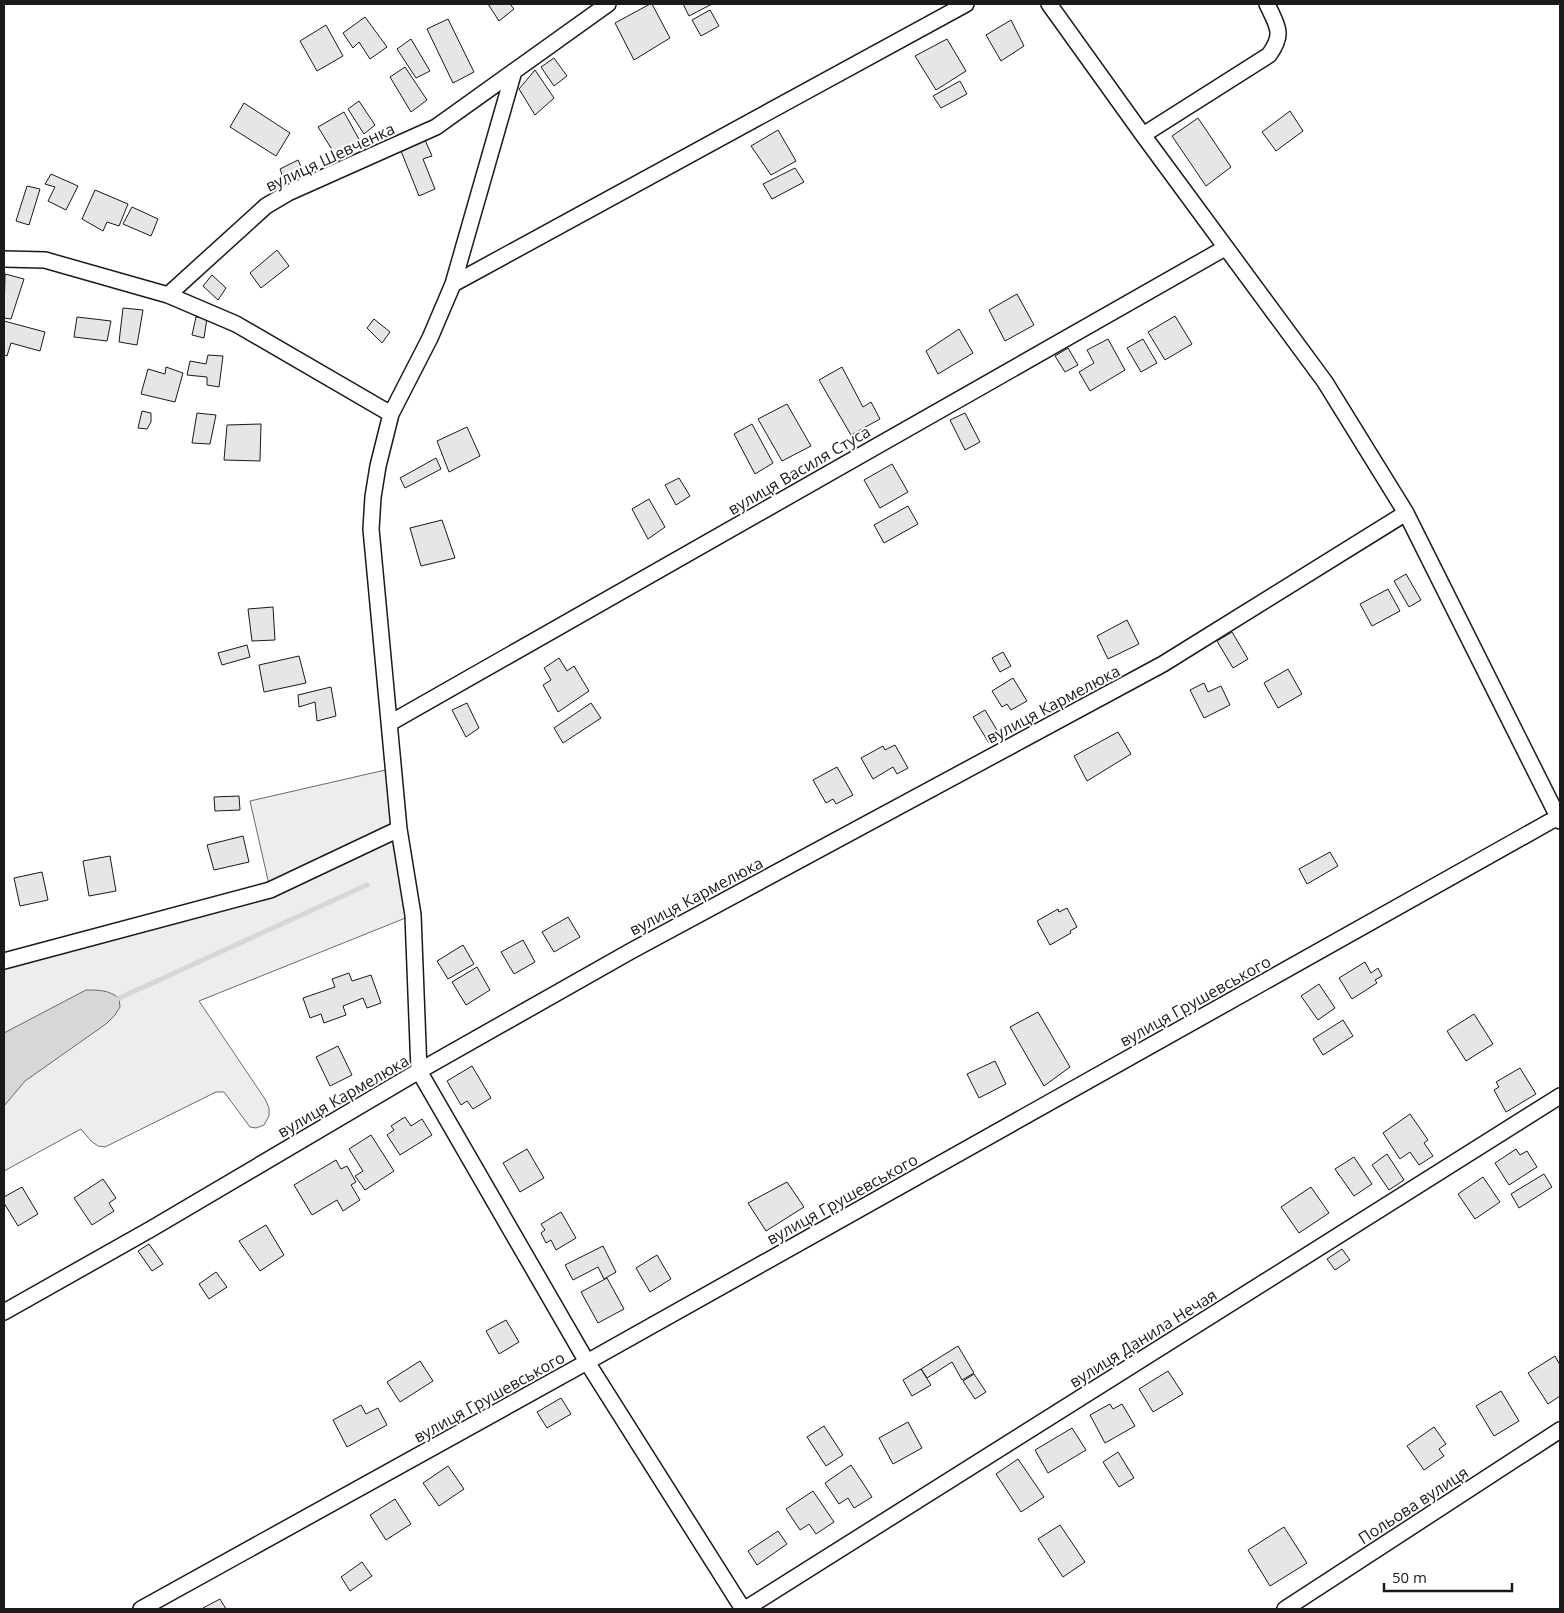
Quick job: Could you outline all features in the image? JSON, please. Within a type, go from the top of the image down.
[{"type":"street","name":"вулиця Шевченка","points":[[168,294],[266,206],[288,193],[436,127],[608,4]]},
{"type":"street","points":[[453,284],[966,4]]},
{"type":"street","points":[[1049,4],[1225,248],[1325,382],[1406,513],[1559,819]]},
{"type":"street","points":[[1143,135],[1270,55],[1278,43],[1278,26],[1267,4]]},
{"type":"street","points":[[514,72],[453,284],[430,338],[391,414],[378,466],[373,497],[371,529],[399,829],[413,916],[419,1071],[588,1362],[744,1609]]},
{"type":"street","name":"вулиця Василя Стуса","points":[[390,723],[1225,248]]},
{"type":"street","points":[[4,259],[45,260],[168,294],[236,324],[391,414]]},
{"type":"street","name":"вулиця Кармелюка","points":[[4,1312],[151,1229],[419,1071],[631,951],[1163,664],[1406,513]]},
{"type":"street","name":"вулиця Грушевського","points":[[142,1609],[1559,819]]},
{"type":"street","points":[[4,961],[270,890],[399,829]]},
{"type":"street","name":"вулиця Данила Нечая","points":[[744,1609],[1560,1096]]},
{"type":"street","name":"Польова вулиця","points":[[1285,1609],[1560,1430]]},
{"type":"shaded area","points":[[394,768],[413,915],[199,1001],[265,1099],[269,1108],[269,1116],[264,1125],[256,1128],[250,1127],[224,1092],[216,1092],[105,1147],[98,1146],[91,1141],[81,1129],[4,1171],[4,961],[270,889],[250,801]]},
{"type":"shaded area","points":[[86,990],[104,991],[119,998],[120,1007],[115,1015],[106,1024],[25,1081],[4,1106],[4,1033]]},
{"type":"building","points":[[488,4],[510,4],[514,9],[499,21]]},
{"type":"building","points":[[652,4],[670,38],[634,60],[615,23]]},
{"type":"building","points":[[683,4],[712,4],[689,16]]},
{"type":"building","points":[[710,10],[719,26],[701,36],[692,20]]},
{"type":"building","points":[[365,17],[387,47],[370,59],[359,42],[353,48],[343,33]]},
{"type":"building","points":[[448,19],[474,72],[453,83],[427,29]]},
{"type":"building","points":[[1011,20],[1024,46],[1001,61],[986,35]]},
{"type":"building","points":[[326,25],[343,56],[317,71],[300,41]]},
{"type":"building","points":[[411,39],[430,71],[416,78],[397,49]]},
{"type":"building","points":[[947,39],[966,71],[936,90],[915,56]]},
{"type":"building","points":[[554,58],[567,76],[554,86],[541,67]]},
{"type":"building","points":[[405,67],[427,100],[411,112],[390,77]]},
{"type":"building","points":[[535,70],[554,98],[535,115],[519,89]]},
{"type":"building","points":[[960,81],[967,94],[941,108],[933,96]]},
{"type":"building","points":[[359,101],[375,125],[364,134],[348,109]]},
{"type":"building","points":[[244,103],[290,133],[276,156],[230,127]]},
{"type":"building","points":[[1290,111],[1303,131],[1276,151],[1262,132]]},
{"type":"building","points":[[344,112],[361,143],[336,156],[318,127]]},
{"type":"building","points":[[1198,118],[1231,167],[1206,186],[1172,136]]},
{"type":"building","points":[[778,130],[796,161],[771,175],[751,146]]},
{"type":"building","points":[[425,140],[432,156],[423,159],[435,189],[419,196],[401,151]]},
{"type":"building","points":[[298,160],[304,173],[285,183],[280,169]]},
{"type":"building","points":[[795,168],[804,182],[772,199],[763,184]]},
{"type":"building","points":[[51,174],[78,186],[66,210],[48,201],[55,187],[45,184]]},
{"type":"building","points":[[27,186],[40,189],[29,225],[16,221]]},
{"type":"building","points":[[95,190],[128,204],[119,226],[107,222],[103,231],[82,219]]},
{"type":"building","points":[[132,207],[158,219],[151,236],[123,224]]},
{"type":"building","points":[[277,250],[289,266],[261,288],[250,273]]},
{"type":"building","points":[[5,274],[24,279],[11,319],[4,318]]},
{"type":"building","points":[[212,275],[226,288],[218,300],[203,286]]},
{"type":"building","points":[[1017,294],[1034,325],[1005,341],[989,310]]},
{"type":"building","points":[[123,308],[143,310],[137,345],[119,342]]},
{"type":"building","points":[[1175,316],[1192,344],[1165,360],[1148,332]]},
{"type":"building","points":[[77,317],[111,321],[107,341],[74,337]]},
{"type":"building","points":[[196,317],[207,318],[204,338],[192,335]]},
{"type":"building","points":[[374,319],[390,332],[382,343],[367,328]]},
{"type":"building","points":[[4,321],[45,332],[40,351],[11,343],[7,356],[4,355]]},
{"type":"building","points":[[959,329],[973,353],[938,374],[926,351]]},
{"type":"building","points":[[1108,339],[1125,370],[1090,391],[1079,372],[1094,363],[1087,350]]},
{"type":"building","points":[[1143,339],[1157,363],[1141,372],[1127,348]]},
{"type":"building","points":[[1068,348],[1078,365],[1065,372],[1055,356]]},
{"type":"building","points":[[208,355],[223,356],[219,387],[207,385],[207,377],[187,375],[190,361],[206,364]]},
{"type":"building","points":[[166,367],[183,373],[175,402],[141,394],[148,369],[165,374]]},
{"type":"building","points":[[842,367],[863,407],[871,402],[880,419],[851,435],[819,380]]},
{"type":"building","points":[[787,404],[811,446],[782,461],[758,419]]},
{"type":"building","points":[[142,411],[151,413],[151,422],[147,429],[138,428]]},
{"type":"building","points":[[197,413],[216,415],[210,444],[192,443]]},
{"type":"building","points":[[965,413],[980,442],[965,450],[950,420]]},
{"type":"building","points":[[261,424],[260,461],[224,460],[227,425]]},
{"type":"building","points":[[752,424],[773,463],[755,474],[734,434]]},
{"type":"building","points":[[467,427],[480,456],[449,472],[437,441]]},
{"type":"building","points":[[436,458],[441,469],[405,488],[400,478]]},
{"type":"building","points":[[892,464],[908,492],[880,508],[864,480]]},
{"type":"building","points":[[679,478],[690,496],[676,505],[665,485]]},
{"type":"building","points":[[649,499],[665,527],[648,539],[632,509]]},
{"type":"building","points":[[908,506],[918,524],[884,543],[874,525]]},
{"type":"building","points":[[442,520],[455,558],[421,566],[410,528]]},
{"type":"building","points":[[1406,574],[1421,600],[1409,607],[1394,581]]},
{"type":"building","points":[[1388,589],[1400,611],[1372,626],[1360,604]]},
{"type":"building","points":[[273,607],[275,640],[252,641],[248,609]]},
{"type":"building","points":[[1127,620],[1139,644],[1108,659],[1097,636]]},
{"type":"building","points":[[1232,632],[1248,659],[1233,668],[1217,641]]},
{"type":"building","points":[[247,645],[250,657],[222,665],[218,653]]},
{"type":"building","points":[[1003,652],[1011,666],[1000,672],[992,658]]},
{"type":"building","points":[[299,656],[306,683],[264,692],[259,665]]},
{"type":"building","points":[[559,658],[567,671],[574,666],[589,691],[558,712],[543,685],[551,680],[544,668]]},
{"type":"building","points":[[1288,669],[1302,694],[1278,708],[1264,683]]},
{"type":"building","points":[[1013,678],[1027,701],[1011,710],[1007,704],[1002,707],[992,691]]},
{"type":"building","points":[[1204,683],[1208,692],[1221,686],[1230,705],[1204,718],[1190,690]]},
{"type":"building","points":[[331,687],[336,716],[317,721],[315,702],[299,707],[298,695]]},
{"type":"building","points":[[467,703],[479,728],[466,737],[452,710]]},
{"type":"building","points":[[591,703],[601,718],[563,743],[554,728]]},
{"type":"building","points":[[985,710],[1001,737],[989,743],[973,717]]},
{"type":"building","points":[[1118,732],[1131,754],[1087,781],[1074,756]]},
{"type":"building","points":[[895,745],[908,768],[897,774],[893,767],[873,779],[861,758],[883,746],[885,750]]},
{"type":"building","points":[[837,767],[853,795],[836,804],[833,799],[826,803],[813,780]]},
{"type":"building","points":[[239,796],[240,810],[215,811],[214,797]]},
{"type":"building","points":[[243,836],[249,862],[214,870],[207,845]]},
{"type":"building","points":[[1330,852],[1338,866],[1307,884],[1299,869]]},
{"type":"building","points":[[110,856],[116,891],[89,896],[83,861]]},
{"type":"building","points":[[42,872],[48,900],[20,906],[14,878]]},
{"type":"building","points":[[1067,908],[1077,927],[1070,931],[1071,933],[1050,945],[1037,921],[1058,909],[1059,912]]},
{"type":"building","points":[[568,917],[580,937],[554,952],[542,932]]},
{"type":"building","points":[[523,940],[535,962],[514,974],[501,952]]},
{"type":"building","points":[[463,945],[474,964],[448,979],[437,961]]},
{"type":"building","points":[[1365,962],[1371,973],[1378,968],[1382,976],[1375,980],[1377,983],[1352,999],[1339,978]]},
{"type":"building","points":[[477,967],[490,990],[466,1005],[452,982]]},
{"type":"building","points":[[349,973],[352,981],[371,975],[381,1003],[367,1008],[363,998],[343,1006],[346,1015],[324,1023],[321,1014],[310,1018],[303,998],[335,987],[332,979]]},
{"type":"building","points":[[1319,984],[1335,1008],[1318,1020],[1301,996]]},
{"type":"building","points":[[1038,1012],[1070,1067],[1044,1086],[1010,1027]]},
{"type":"building","points":[[1474,1014],[1493,1044],[1466,1061],[1447,1031]]},
{"type":"building","points":[[1343,1020],[1353,1036],[1323,1055],[1313,1039]]},
{"type":"building","points":[[338,1046],[352,1075],[330,1086],[316,1057]]},
{"type":"building","points":[[995,1061],[1006,1084],[979,1098],[967,1074]]},
{"type":"building","points":[[472,1066],[491,1098],[473,1109],[467,1101],[461,1105],[447,1081]]},
{"type":"building","points":[[1520,1068],[1536,1094],[1506,1112],[1494,1090],[1499,1087],[1496,1082]]},
{"type":"building","points":[[1410,1114],[1428,1140],[1424,1143],[1433,1156],[1419,1165],[1410,1152],[1400,1159],[1383,1133]]},
{"type":"building","points":[[405,1117],[411,1126],[422,1119],[432,1135],[400,1155],[387,1135],[394,1130],[391,1126]]},
{"type":"building","points":[[371,1135],[394,1171],[365,1190],[355,1176],[363,1171],[349,1149]]},
{"type":"building","points":[[527,1149],[544,1178],[520,1192],[503,1163]]},
{"type":"building","points":[[1516,1149],[1520,1155],[1527,1151],[1537,1167],[1509,1185],[1495,1163]]},
{"type":"building","points":[[1387,1154],[1404,1180],[1389,1190],[1372,1165]]},
{"type":"building","points":[[1354,1157],[1372,1184],[1354,1196],[1335,1169]]},
{"type":"building","points":[[336,1160],[341,1169],[347,1166],[356,1182],[351,1185],[360,1200],[343,1211],[337,1200],[312,1215],[294,1185]]},
{"type":"building","points":[[1544,1174],[1552,1187],[1519,1208],[1511,1194]]},
{"type":"building","points":[[1483,1177],[1500,1202],[1475,1219],[1458,1194]]},
{"type":"building","points":[[103,1179],[116,1198],[109,1203],[114,1211],[92,1225],[74,1198]]},
{"type":"building","points":[[787,1182],[804,1207],[766,1231],[748,1203]]},
{"type":"building","points":[[22,1187],[38,1214],[18,1226],[4,1203],[4,1197]]},
{"type":"building","points":[[1311,1187],[1329,1213],[1299,1233],[1281,1207]]},
{"type":"building","points":[[561,1212],[576,1238],[556,1250],[551,1240],[546,1243],[541,1233],[545,1230],[541,1224]]},
{"type":"building","points":[[266,1225],[284,1255],[260,1271],[239,1241]]},
{"type":"building","points":[[149,1244],[163,1264],[152,1271],[138,1251]]},
{"type":"building","points":[[603,1246],[616,1272],[604,1279],[598,1267],[573,1280],[565,1265]]},
{"type":"building","points":[[1342,1249],[1350,1260],[1335,1270],[1327,1259]]},
{"type":"building","points":[[657,1255],[671,1279],[650,1292],[636,1268]]},
{"type":"building","points":[[216,1272],[227,1287],[209,1299],[199,1284]]},
{"type":"building","points":[[607,1278],[624,1309],[598,1323],[581,1292]]},
{"type":"building","points":[[506,1320],[519,1342],[499,1354],[486,1331]]},
{"type":"building","points":[[958,1346],[974,1373],[962,1380],[952,1362],[927,1378],[921,1369]]},
{"type":"building","points":[[1555,1356],[1560,1365],[1560,1396],[1548,1404],[1528,1373]]},
{"type":"building","points":[[420,1361],[433,1381],[400,1402],[387,1382]]},
{"type":"building","points":[[921,1369],[931,1385],[912,1396],[903,1380]]},
{"type":"building","points":[[1168,1371],[1183,1394],[1153,1412],[1139,1389]]},
{"type":"building","points":[[974,1374],[986,1392],[975,1399],[963,1381]]},
{"type":"building","points":[[1501,1391],[1519,1421],[1494,1436],[1476,1406]]},
{"type":"building","points":[[561,1398],[571,1414],[547,1428],[537,1412]]},
{"type":"building","points":[[1110,1404],[1113,1409],[1122,1404],[1135,1426],[1105,1443],[1090,1415]]},
{"type":"building","points":[[361,1405],[366,1414],[378,1408],[387,1425],[347,1447],[333,1420]]},
{"type":"building","points":[[908,1422],[922,1448],[893,1464],[879,1438]]},
{"type":"building","points":[[824,1426],[843,1455],[826,1466],[807,1437]]},
{"type":"building","points":[[1434,1427],[1446,1444],[1439,1449],[1444,1456],[1424,1470],[1407,1446]]},
{"type":"building","points":[[1072,1428],[1086,1450],[1048,1473],[1035,1450]]},
{"type":"building","points":[[1118,1452],[1134,1478],[1119,1487],[1103,1462]]},
{"type":"building","points":[[1018,1459],[1044,1497],[1021,1512],[996,1474]]},
{"type":"building","points":[[851,1465],[872,1497],[854,1508],[848,1498],[839,1504],[825,1483]]},
{"type":"building","points":[[448,1466],[464,1489],[439,1506],[423,1483]]},
{"type":"building","points":[[813,1491],[834,1522],[816,1534],[809,1524],[800,1530],[786,1509]]},
{"type":"building","points":[[395,1499],[411,1524],[386,1540],[370,1515]]},
{"type":"building","points":[[1060,1525],[1085,1562],[1063,1577],[1038,1539]]},
{"type":"building","points":[[1284,1527],[1307,1563],[1270,1586],[1248,1550]]},
{"type":"building","points":[[778,1531],[787,1544],[757,1565],[748,1551]]},
{"type":"building","points":[[362,1562],[372,1576],[350,1591],[341,1577]]},
{"type":"building","points":[[220,1599],[226,1609],[203,1608]]},
{"type":"waterway","points":[[115,1000],[367,885]]}]
